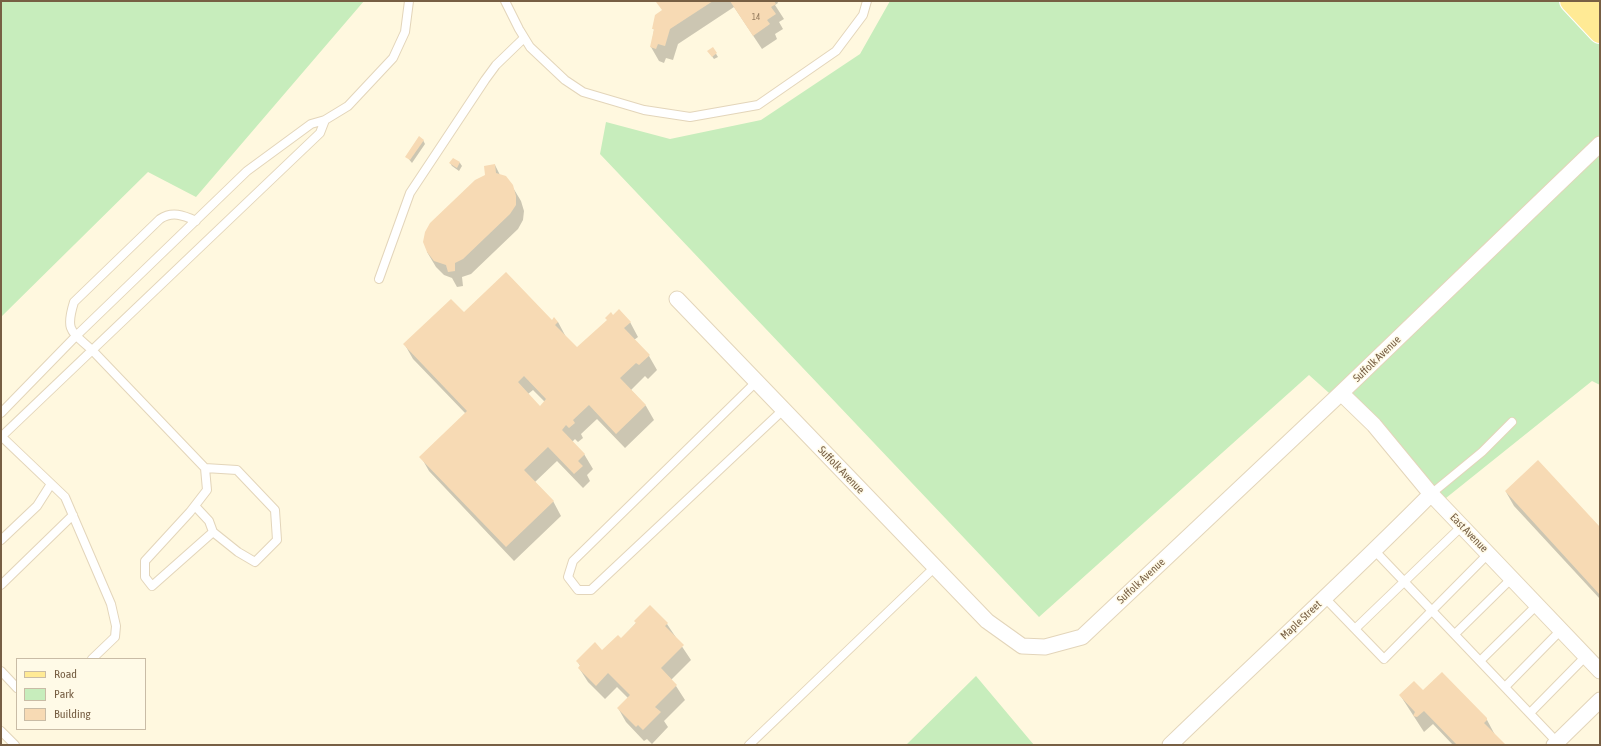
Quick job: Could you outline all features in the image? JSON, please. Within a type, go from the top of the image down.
[{"type":"main road","points":[[1571,1],[1600,32]]},
{"type":"main road","points":[[1597,1],[1600,4]]},
{"type":"street","name":"Suffolk Avenue","points":[[677,299],[987,621],[1022,646],[1045,647],[1082,636],[1341,394],[1600,144]]},
{"type":"street","name":"East Avenue","points":[[1341,394],[1374,425],[1431,494],[1600,671]]},
{"type":"street","name":"Maple Street","points":[[1170,745],[1375,551],[1431,494]]},
{"type":"street","points":[[1556,744],[1600,700]]},
{"type":"lane","points":[[506,1],[530,47],[565,80],[583,92],[644,110],[690,117],[758,105],[836,51],[863,16],[867,1]]},
{"type":"lane","points":[[1,413],[76,336],[248,171],[311,124],[325,120],[348,106],[393,58],[405,32],[408,4]]},
{"type":"lane","points":[[379,279],[410,194],[485,80],[496,65],[524,38]]},
{"type":"lane","points":[[93,658],[115,637],[116,626],[111,604],[65,497],[1,436],[320,133],[325,120]]},
{"type":"lane","points":[[196,221],[182,215],[168,214],[160,219],[74,302],[69,318],[70,328],[76,336],[92,350],[205,468],[207,490],[195,506],[145,561],[145,577],[152,586],[213,532]]},
{"type":"lane","points":[[756,382],[573,561],[568,577],[578,590],[591,590],[783,410]]},
{"type":"lane","points":[[1431,494],[1482,452],[1512,422]]},
{"type":"lane","points":[[195,506],[209,521],[213,532],[238,552],[254,562],[277,540],[275,510],[237,470],[205,468]]},
{"type":"lane","points":[[1,540],[37,506],[51,484]]},
{"type":"lane","points":[[1,584],[73,516]]},
{"type":"lane","points":[[1355,629],[1462,526]]},
{"type":"lane","points":[[1375,551],[1530,713],[1556,744]]},
{"type":"lane","points":[[1325,598],[1384,659],[1488,554]]},
{"type":"lane","points":[[749,745],[935,567]]},
{"type":"lane","points":[[1455,634],[1512,578]]},
{"type":"lane","points":[[1480,661],[1537,605]]},
{"type":"lane","points":[[1505,687],[1562,630]]},
{"type":"lane","points":[[1530,713],[1586,656]]},
{"type":"lane","points":[[1,671],[16,687]]},
{"type":"lane","points":[[1,731],[15,745]]},
{"type":"green space","points":[[1,1],[364,1],[196,197],[148,172],[1,317]]},
{"type":"green space","points":[[890,1],[1571,1],[1600,32],[1600,385],[1592,381],[1446,498],[1309,375],[1039,617],[600,154],[606,122],[670,139],[761,120],[860,54]]},
{"type":"green space","points":[[976,676],[1034,745],[906,745]]},
{"type":"building","points":[[713,1],[670,29],[665,46],[658,44],[656,49],[650,47],[655,15],[662,10],[656,2]]},
{"type":"building","points":[[730,1],[774,1],[776,4],[771,7],[776,14],[767,20],[770,24],[753,36]]},
{"type":"building","points":[[713,47],[717,53],[712,57],[707,51]]},
{"type":"building","points":[[419,136],[424,140],[410,160],[405,157]]},
{"type":"building","points":[[453,158],[460,162],[457,168],[449,163]]},
{"type":"building","points":[[495,164],[496,173],[506,176],[513,185],[516,196],[516,205],[510,214],[463,259],[455,263],[455,271],[448,272],[446,265],[434,261],[427,252],[423,242],[425,232],[430,223],[475,180],[485,175],[484,166]]},
{"type":"building","points":[[506,272],[552,320],[554,317],[558,322],[555,325],[577,347],[607,320],[605,318],[611,312],[613,315],[619,309],[631,322],[624,328],[650,355],[639,365],[636,363],[620,378],[646,405],[616,434],[589,405],[573,420],[575,423],[569,428],[566,425],[562,430],[585,454],[578,461],[583,466],[574,474],[548,447],[524,470],[554,501],[506,547],[419,457],[467,411],[403,344],[451,299],[464,312]],"holes":[[[524,376],[546,399],[540,406],[518,382]]]},
{"type":"building","points":[[1538,460],[1600,527],[1600,595],[1505,491]]},
{"type":"building","points":[[650,605],[668,623],[665,626],[684,645],[661,668],[677,685],[655,707],[661,712],[643,730],[638,725],[636,727],[617,708],[630,695],[608,673],[596,686],[578,668],[580,665],[576,661],[595,642],[602,650],[618,635],[621,638],[636,623],[634,621]]},
{"type":"building","points":[[1442,672],[1487,718],[1484,723],[1506,745],[1457,745],[1424,711],[1417,717],[1413,716],[1415,712],[1399,695],[1414,681],[1423,690]]}]
